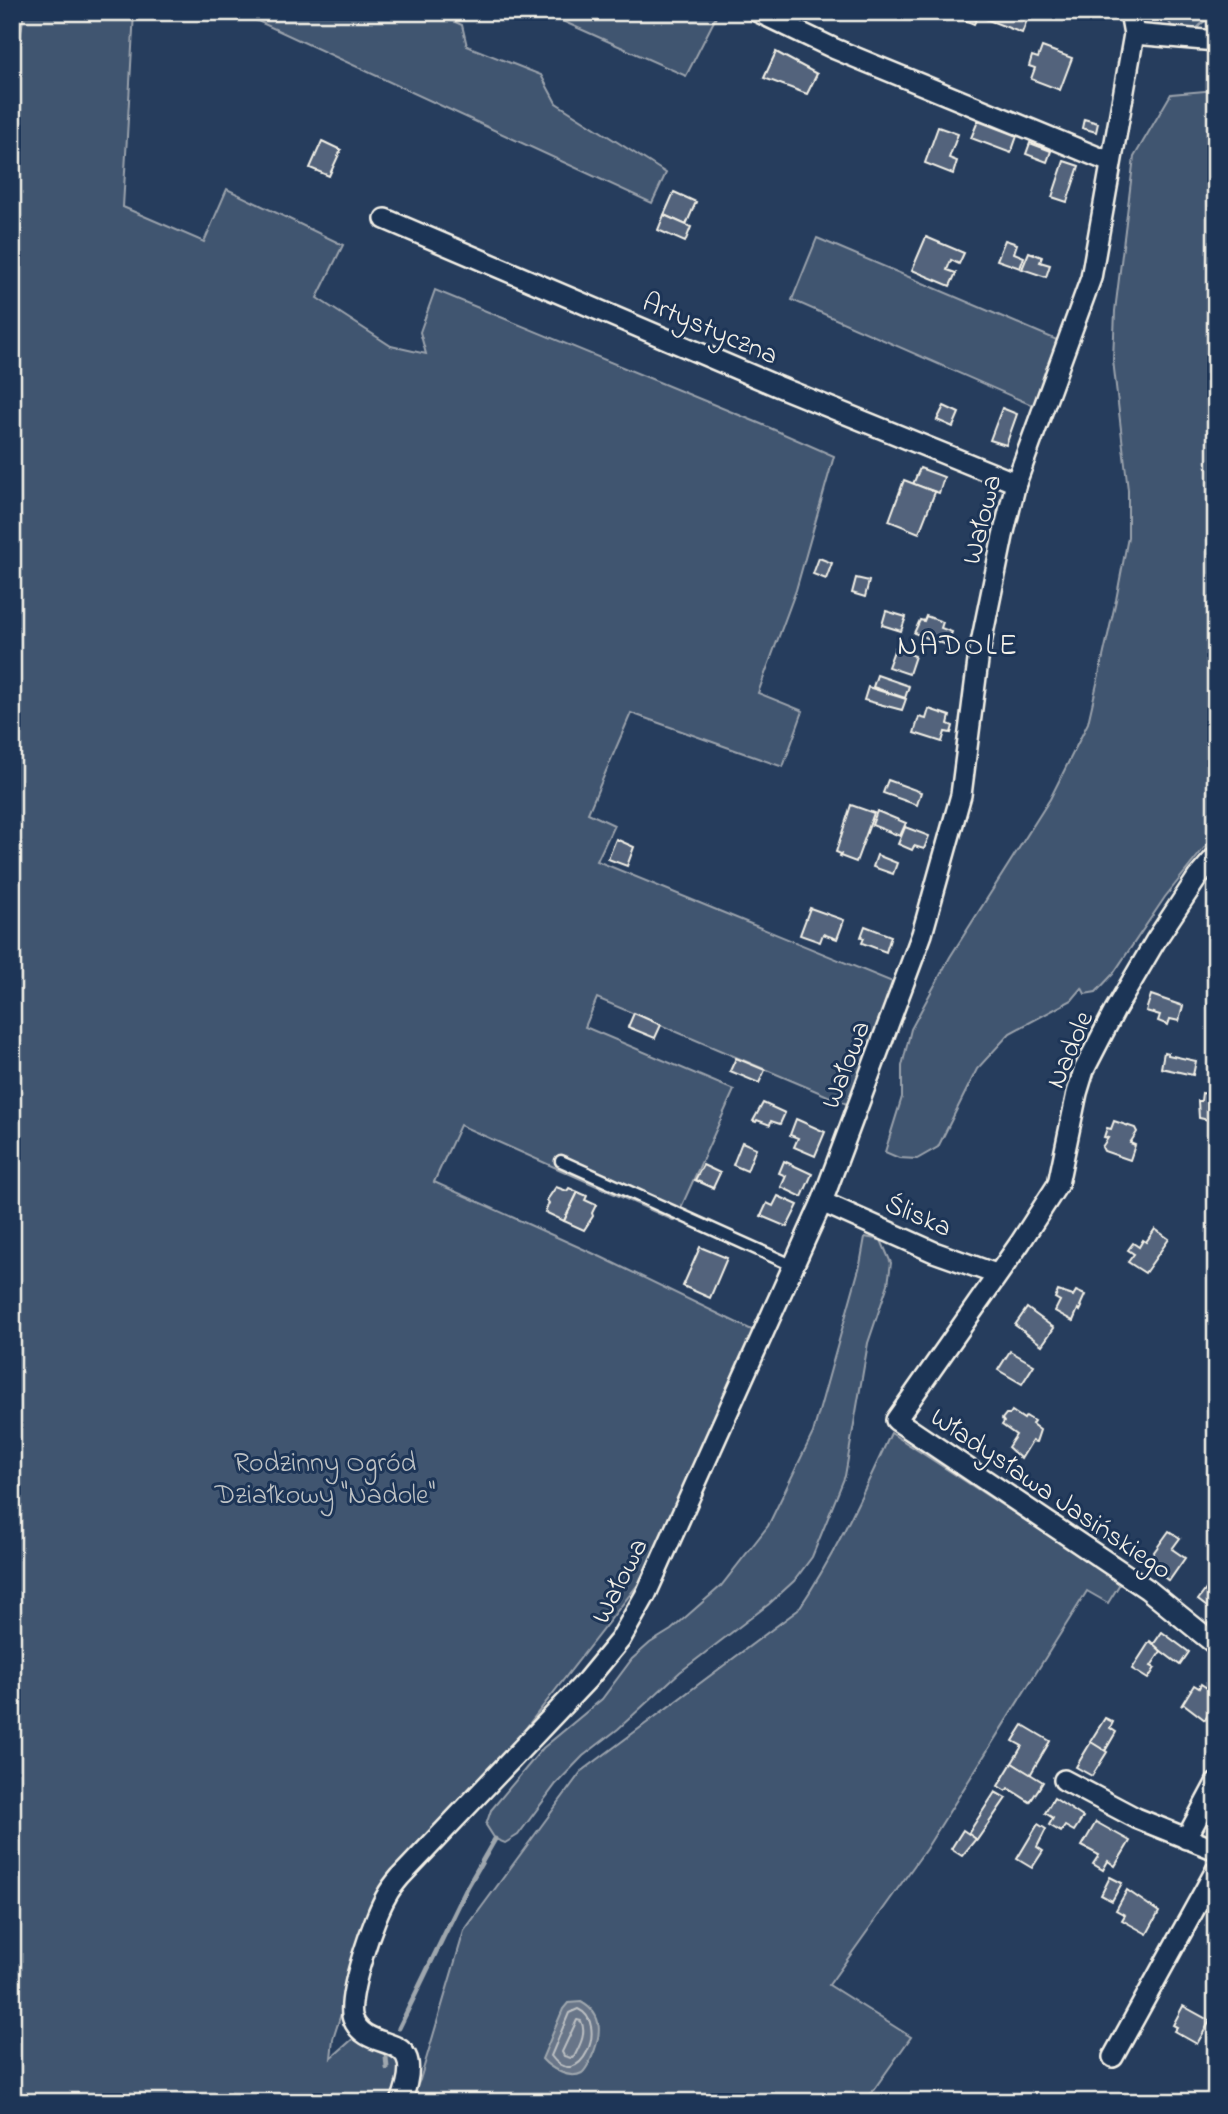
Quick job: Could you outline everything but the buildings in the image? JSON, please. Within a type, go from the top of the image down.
[{"type":"street","points":[[758,12],[835,49],[1110,162]]},
{"type":"street","name":"Wałowa","points":[[401,2102],[410,2068],[407,2059],[399,2049],[367,2034],[354,2022],[351,2011],[351,1997],[373,1925],[386,1895],[587,1680],[620,1640],[646,1594],[822,1202],[922,934],[961,795],[979,653],[1016,483],[1091,278],[1133,34],[1130,12]]},
{"type":"street","points":[[1133,34],[1216,40]]},
{"type":"street","name":"Artystyczna","points":[[385,219],[764,381],[1016,483]]},
{"type":"street","name":"Nadole","points":[[996,1274],[1058,1184],[1084,1070],[1115,1010],[1197,878],[1216,856]]},
{"type":"street","name":"Śliska","points":[[822,1202],[934,1252],[996,1274]]},
{"type":"street","name":"Władysława Jasińskiego","points":[[996,1274],[896,1420],[1147,1589],[1216,1645]]},
{"type":"street","points":[[1064,1780],[1136,1818],[1216,1850]]},
{"type":"street","points":[[1186,1839],[1216,1783]]},
{"type":"street","points":[[1112,2057],[1216,1870]]},
{"type":"lane","points":[[561,1161],[794,1266]]},
{"type":"green space","name":"Rodzinny Ogród Działkowy \"Nadole\"","points":[[24,12],[134,12],[123,207],[204,242],[227,189],[343,245],[317,298],[391,346],[426,354],[420,332],[435,290],[834,456],[796,590],[758,693],[803,711],[783,767],[631,713],[588,813],[614,825],[597,861],[895,983],[849,1105],[597,998],[585,1027],[734,1090],[675,1221],[460,1125],[434,1182],[601,1257],[756,1332],[639,1583],[511,1747],[409,1852],[381,1889],[333,2039],[331,2058],[355,2037],[387,2048],[402,2066],[394,2102],[12,2102],[12,95]]},
{"type":"green space","points":[[238,12],[433,12],[462,25],[467,46],[541,75],[556,103],[666,173],[652,203]]},
{"type":"green space","points":[[542,12],[717,12],[718,13],[686,76]]},
{"type":"green space","points":[[1169,12],[1209,12],[1208,18],[1196,29],[1172,26],[1165,17]]},
{"type":"green space","points":[[1216,90],[1216,833],[1165,897],[1113,974],[1096,992],[1085,994],[1082,988],[1072,1000],[1010,1033],[977,1069],[938,1147],[917,1159],[899,1158],[885,1152],[902,1097],[902,1066],[911,1029],[950,957],[1050,799],[1088,723],[1128,537],[1128,490],[1113,360],[1115,311],[1134,157],[1171,94]]},
{"type":"green space","points":[[817,238],[1057,340],[1034,406],[792,300]]},
{"type":"green space","points":[[865,1237],[881,1240],[891,1263],[888,1284],[868,1343],[845,1476],[812,1557],[794,1581],[769,1604],[680,1672],[618,1729],[583,1756],[556,1784],[518,1835],[505,1843],[495,1839],[486,1825],[491,1810],[543,1748],[602,1699],[632,1659],[671,1630],[721,1586],[768,1526],[813,1433],[860,1265]]},
{"type":"green space","points":[[891,1433],[1121,1582],[1108,1603],[1087,1591],[926,1849],[829,1985],[911,2037],[865,2102],[409,2102],[420,2080],[464,1931],[581,1772],[798,1610],[836,1546]]},
{"type":"water","points":[[581,2002],[594,2013],[599,2035],[586,2068],[582,2073],[571,2075],[555,2069],[542,2059],[563,2009],[568,2003]]},
{"type":"waterway","points":[[399,2028],[468,1886],[495,1839]]},
{"type":"waterway","points":[[386,2057],[387,2068]]},
{"type":"district","name":"NADOLE","points":[[958,644]]}]
